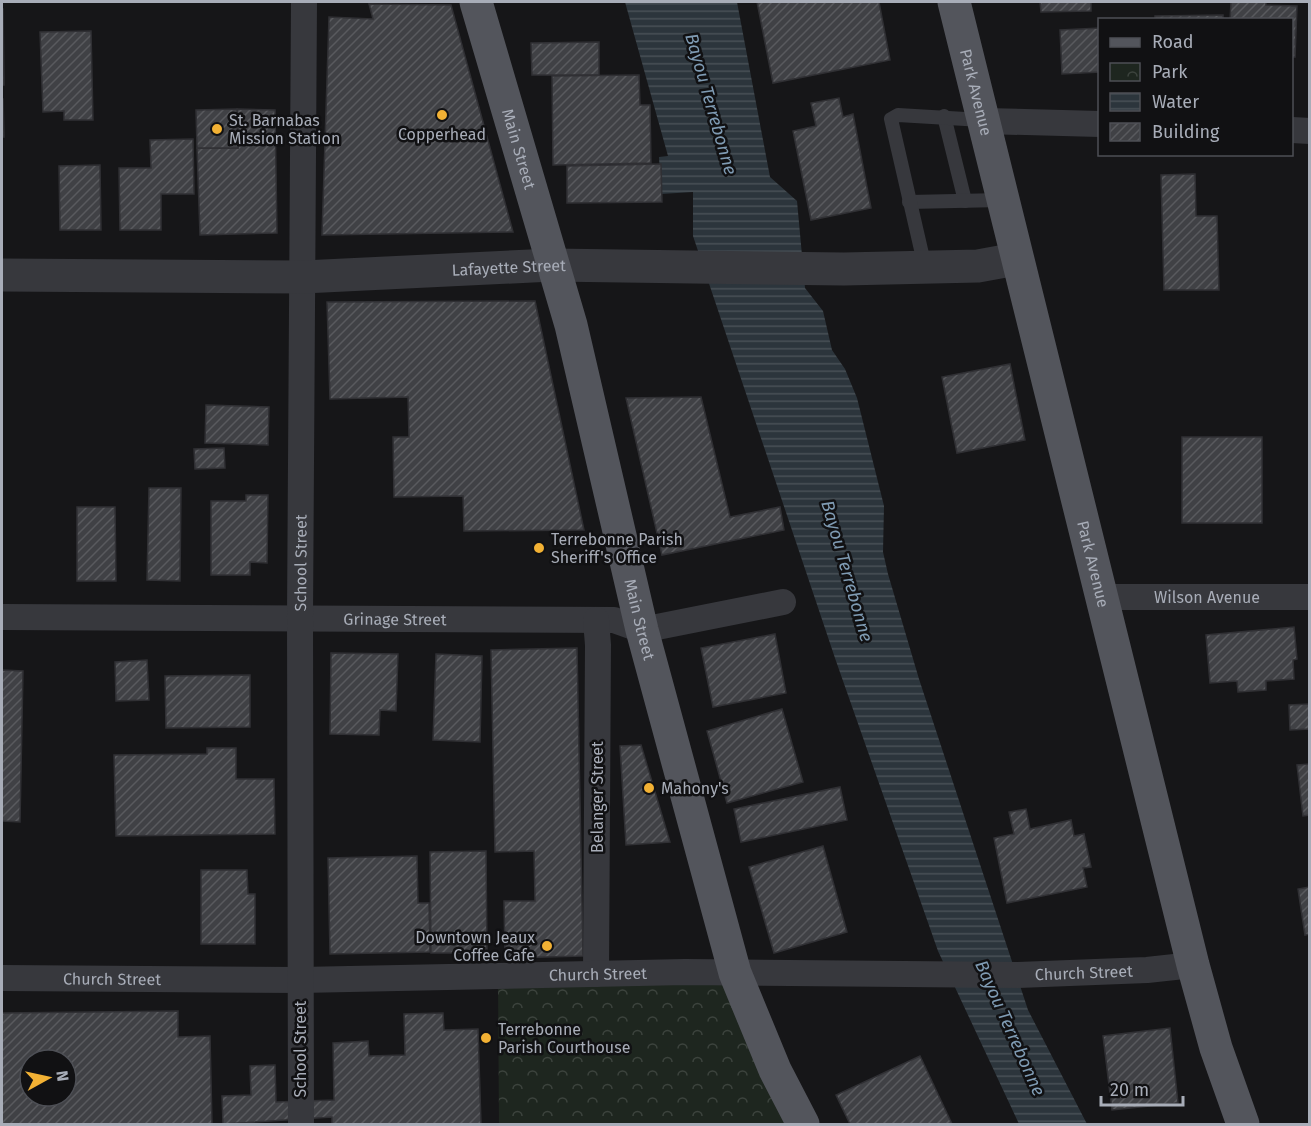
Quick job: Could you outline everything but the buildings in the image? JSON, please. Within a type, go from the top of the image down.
[{"type":"main road","name":"Main Street","points":[[476,2],[571,325],[642,630],[735,973],[775,1070],[803,1125]]},
{"type":"main road","name":"Park Avenue","points":[[954,2],[1016,260],[1103,597],[1193,965],[1215,1048],[1243,1125]]},
{"type":"street","name":"School Street","points":[[301,1125],[300,617],[304,2]]},
{"type":"street","points":[[984,121],[1098,124]]},
{"type":"street","points":[[1293,130],[1310,131]]},
{"type":"street","name":"Lafayette Street","points":[[2,275],[303,277],[552,265],[844,269],[978,266],[1016,260]]},
{"type":"street","name":"Wilson Avenue","points":[[1103,597],[1310,597]]},
{"type":"street","points":[[642,630],[783,602]]},
{"type":"street","name":"Grinage Street","points":[[2,617],[614,620],[642,630]]},
{"type":"street","name":"Belanger Street","points":[[596,620],[598,645],[596,974]]},
{"type":"street","name":"Church Street","points":[[2,978],[300,980],[735,973],[1018,975],[1147,970],[1193,965]]},
{"type":"lane","points":[[925,267],[891,119],[898,116],[944,116],[984,121]]},
{"type":"lane","points":[[944,116],[965,201]]},
{"type":"lane","points":[[909,202],[1002,200]]},
{"type":"green space","points":[[735,973],[803,1124],[499,1124],[498,976]]},
{"type":"water","name":"Bayou Terrebonne","points":[[625,2],[737,2],[770,177],[797,201],[805,288],[823,311],[832,350],[845,369],[857,398],[884,506],[883,552],[919,679],[1028,1010],[1087,1124],[1019,1124],[938,951],[836,661],[693,236],[693,192],[661,194],[659,157],[668,156]]},
{"type":"place","name":"Copperhead","points":[[442,115]]},
{"type":"place","name":"St. Barnabas Mission Station","points":[[217,129]]},
{"type":"place","name":"Terrebonne Parish Sheriff's Office","points":[[539,548]]},
{"type":"place","name":"Mahony's","points":[[649,788]]},
{"type":"place","name":"Downtown Jeaux Coffee Cafe","points":[[547,946]]},
{"type":"place","name":"Terrebonne Parish Courthouse","points":[[486,1038]]}]
